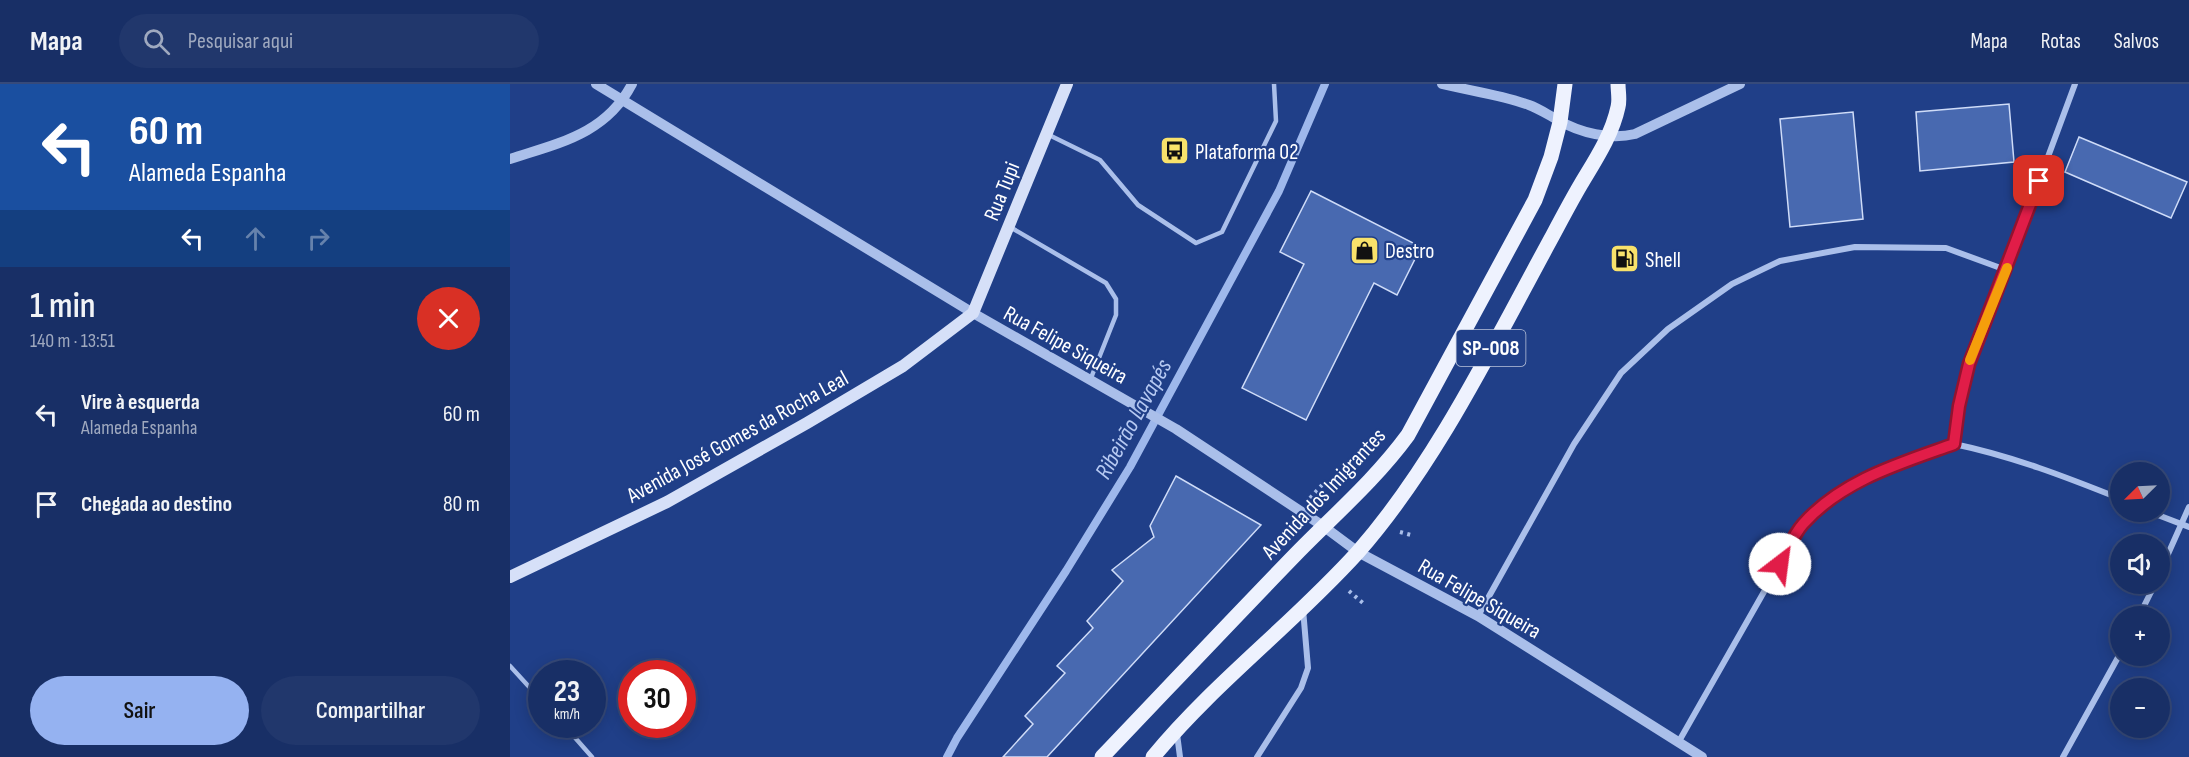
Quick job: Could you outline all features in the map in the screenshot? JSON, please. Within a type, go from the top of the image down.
[{"type":"main road","name":"Rua Tupi","points":[[973,313],[1067,84]]},
{"type":"main road","name":"Avenida dos Imigrantes","points":[[1102,757],[1323,526],[1389,461],[1408,435],[1527,216],[1551,157],[1560,122],[1565,84]]},
{"type":"main road","name":"SP-008","points":[[1153,757],[1177,728],[1223,681],[1303,608],[1358,552],[1402,498],[1466,393],[1576,191],[1609,136],[1619,105],[1618,84]]},
{"type":"main road","name":"Avenida José Gomes da Rocha Leal","points":[[510,577],[667,502],[807,423],[903,366],[973,313]]},
{"type":"street","name":"Rua Felipe Siqueira","points":[[596,84],[973,313],[1176,429],[1323,526],[1358,552],[1478,616],[1702,757]]},
{"type":"street","points":[[510,159],[593,129],[624,100],[632,84]]},
{"type":"street","points":[[1442,84],[1528,104],[1560,122],[1593,134],[1609,136],[1635,134],[1740,84]]},
{"type":"street","points":[[1954,444],[1959,406],[1969,364],[2075,84]]},
{"type":"street","points":[[1478,616],[1574,444],[1621,373],[1677,322],[1732,284],[1780,261],[1855,247],[1946,248],[2006,270]]},
{"type":"street","points":[[1678,743],[1802,525],[1842,490],[1890,467],[1954,444],[2007,457],[2057,473],[2110,495]]},
{"type":"street","points":[[2170,549],[2189,507]]},
{"type":"street","points":[[2170,520],[2189,527]]},
{"type":"street","points":[[1257,757],[1301,688],[1308,668],[1303,608]]},
{"type":"street","points":[[2063,757],[2113,666]]},
{"type":"street","points":[[1177,728],[1180,757]]},
{"type":"lane","points":[[1046,134],[1100,160],[1138,206],[1196,243],[1222,232],[1276,121],[1274,84]]},
{"type":"lane","points":[[1009,226],[1106,284],[1116,299],[1116,315],[1090,380]]},
{"type":"lane","points":[[510,666],[528,686]]},
{"type":"lane","points":[[575,738],[592,757]]},
{"type":"building","points":[[2009,104],[2014,162],[1920,171],[1916,112]]},
{"type":"building","points":[[1853,112],[1863,219],[1790,227],[1780,119]]},
{"type":"building","points":[[2079,137],[2187,182],[2171,218],[2065,172]]},
{"type":"building","points":[[1311,191],[1421,247],[1397,295],[1374,283],[1306,420],[1242,388],[1304,264],[1280,252]]},
{"type":"building","points":[[1176,476],[1261,525],[1047,757],[1003,757],[1033,724],[1025,716],[1065,673],[1057,666],[1093,628],[1087,621],[1123,581],[1112,570],[1154,537],[1150,526]]},
{"type":"waterway","name":"Ribeirão Lavapés","points":[[947,757],[1130,467],[1279,191],[1325,84]]},
{"type":"slow traffic","points":[[1970,360],[2007,268]]},
{"type":"place","name":"Plataforma 02","points":[[1174,151]]},
{"type":"place","name":"Destro","points":[[1364,250]]},
{"type":"place","name":"Shell","points":[[1624,259]]},
{"type":"route","points":[[1780,564],[1802,525],[1842,490],[1890,467],[1954,444],[1959,406],[1969,364],[2039,181]]}]
